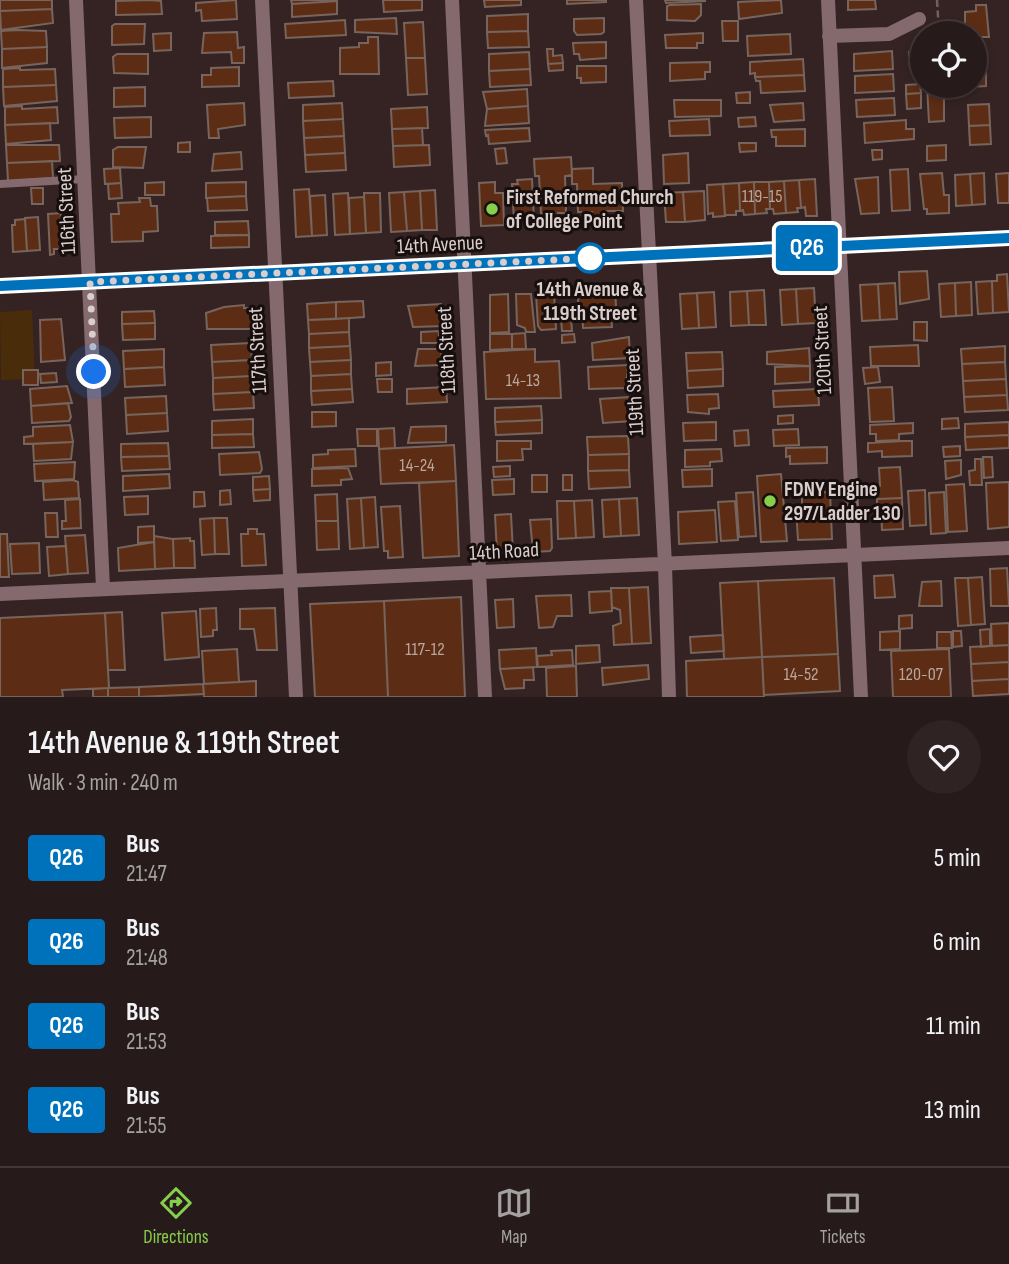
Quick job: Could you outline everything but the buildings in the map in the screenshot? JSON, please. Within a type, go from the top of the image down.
[{"type":"street","name":"116th Street","points":[[76,0],[103,587]]},
{"type":"street","name":"117th Street","points":[[262,0],[296,697]]},
{"type":"street","name":"118th Street","points":[[452,0],[485,697]]},
{"type":"street","name":"119th Street","points":[[636,0],[647,256],[665,565],[668,697]]},
{"type":"street","name":"120th Street","points":[[828,0],[852,556],[861,697]]},
{"type":"street","points":[[830,36],[890,34],[919,19]]},
{"type":"street","name":"14th Avenue","points":[[0,286],[1009,239]]},
{"type":"street","name":"14th Road","points":[[0,594],[103,587],[290,582],[1009,548]]},
{"type":"lane","points":[[0,184],[85,179]]},
{"type":"path","points":[[937,0],[938,21]]},
{"type":"shaded area","points":[[32,310],[35,379],[1,380],[0,312]]},
{"type":"bus line","name":"Q26","points":[[0,286],[1009,238]]},
{"type":"place","name":"First Reformed Church of College Point","points":[[492,209]]},
{"type":"place","name":"14th Avenue & 119th Street","points":[[590,258]]},
{"type":"place","name":"FDNY Engine 297/Ladder 130","points":[[770,501]]},
{"type":"route","points":[[94,372],[90,282],[595,258],[590,258]]}]
